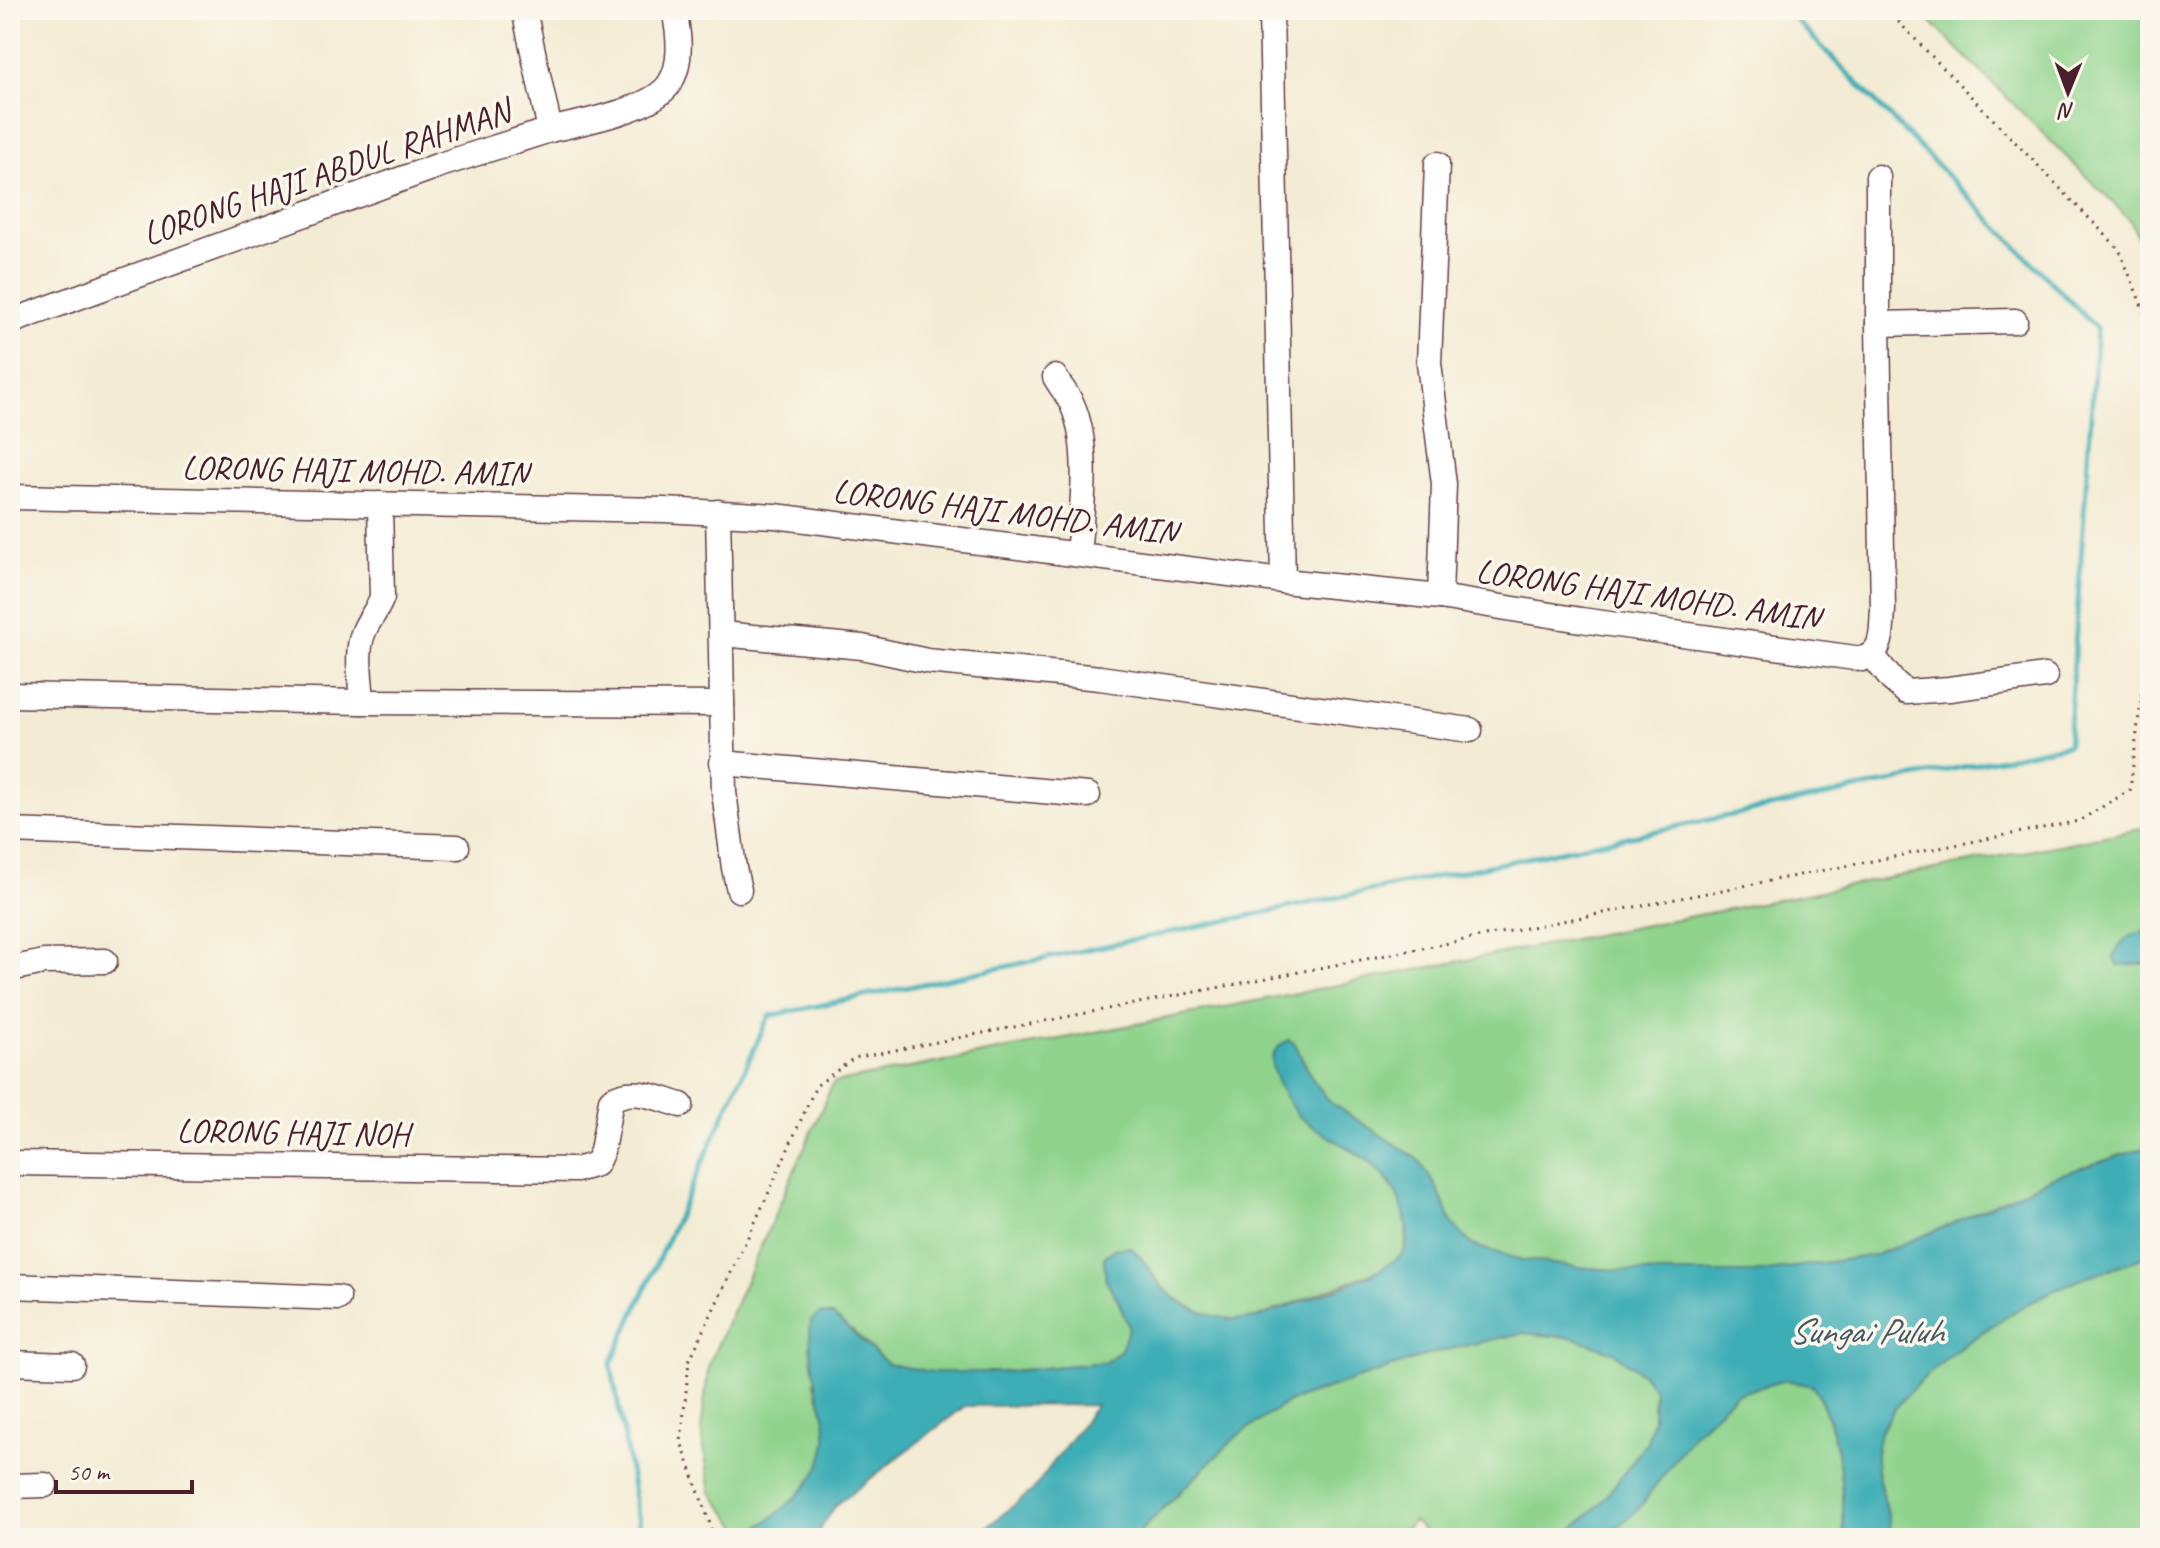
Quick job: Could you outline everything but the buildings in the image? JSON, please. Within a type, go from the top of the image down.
[{"type":"street","name":"LORONG HAJI ABDUL RAHMAN","points":[[10,322],[399,179],[550,130],[524,10]]},
{"type":"street","points":[[550,130],[620,112],[650,100],[669,85],[678,61],[674,10]]},
{"type":"street","points":[[1271,10],[1283,581]]},
{"type":"street","points":[[1437,164],[1429,363],[1444,484],[1440,597]]},
{"type":"street","points":[[1878,177],[1884,546],[1880,645],[1873,656],[1906,692],[2045,676]]},
{"type":"street","points":[[1878,324],[2015,321]]},
{"type":"street","points":[[1055,377],[1071,403],[1079,425],[1084,481],[1078,554]]},
{"type":"street","name":"LORONG HAJI MOHD. AMIN","points":[[10,497],[718,512],[775,516],[1283,581],[1440,597],[1862,659],[1873,656]]},
{"type":"street","points":[[362,702],[360,647],[363,632],[382,597],[380,504]]},
{"type":"street","points":[[718,512],[722,763],[739,890]]},
{"type":"street","points":[[722,634],[862,647],[927,661],[1100,678],[1470,730]]},
{"type":"street","points":[[10,695],[362,702],[722,704]]},
{"type":"street","points":[[722,763],[1088,795]]},
{"type":"street","points":[[10,831],[457,847]]},
{"type":"street","points":[[10,969],[44,962],[105,961]]},
{"type":"street","name":"LORONG HAJI NOH","points":[[10,1163],[576,1170],[596,1164],[602,1151],[611,1100],[622,1093],[642,1093],[681,1105]]},
{"type":"street","points":[[10,1286],[338,1298]]},
{"type":"street","points":[[10,1363],[72,1365]]},
{"type":"street","points":[[10,1486],[45,1485]]},
{"type":"path","points":[[1887,10],[2119,249],[2150,326]]},
{"type":"path","points":[[715,1538],[681,1442],[689,1361],[816,1086],[854,1058],[2079,821],[2130,790],[2150,625]]},
{"type":"green space","points":[[1919,10],[2150,10],[2150,266],[2130,220]]},
{"type":"green space","points":[[2150,796],[2150,930],[2128,938],[2113,957],[2119,966],[2150,963],[2150,1146],[2053,1177],[1876,1255],[1754,1273],[1655,1273],[1576,1267],[1522,1260],[1472,1245],[1452,1223],[1436,1186],[1418,1159],[1331,1103],[1313,1080],[1295,1044],[1297,1114],[1375,1168],[1390,1184],[1401,1203],[1406,1225],[1404,1252],[1386,1267],[1256,1318],[1231,1319],[1206,1313],[1182,1302],[1163,1287],[1130,1247],[1114,1249],[1104,1258],[1106,1280],[1129,1327],[1121,1350],[1106,1362],[1002,1372],[932,1372],[888,1365],[852,1330],[814,1382],[827,1436],[823,1459],[807,1486],[784,1509],[745,1536],[711,1492],[701,1430],[709,1364],[833,1083],[2146,828]]},
{"type":"green space","points":[[2150,1255],[2150,1538],[1890,1538],[1876,1453],[1888,1419],[1905,1397],[1928,1374],[1982,1332],[2035,1300],[2091,1275]]},
{"type":"green space","points":[[1522,1333],[1575,1338],[1613,1352],[1645,1376],[1654,1390],[1653,1419],[1647,1442],[1602,1502],[1563,1538],[1431,1538],[1413,1521],[1401,1535],[1402,1538],[1136,1538],[1237,1436],[1288,1402],[1437,1352]]},
{"type":"green space","points":[[1785,1380],[1813,1386],[1829,1422],[1841,1479],[1844,1538],[1606,1538],[1640,1507],[1694,1433],[1736,1394]]},
{"type":"water","points":[[2150,930],[2150,963],[2119,966],[2113,957],[2120,946],[2128,938]]},
{"type":"water","name":"Sungai Puluh","points":[[1289,1040],[1295,1044],[1313,1080],[1331,1103],[1418,1159],[1436,1186],[1452,1223],[1472,1245],[1522,1260],[1655,1273],[1754,1273],[1876,1255],[2053,1177],[2150,1146],[2150,1255],[2091,1275],[2035,1300],[1982,1332],[1928,1374],[1905,1397],[1888,1419],[1876,1453],[1890,1538],[1844,1538],[1839,1460],[1830,1422],[1813,1386],[1785,1380],[1736,1394],[1694,1433],[1640,1507],[1606,1538],[1563,1538],[1602,1502],[1647,1442],[1653,1419],[1654,1390],[1645,1376],[1613,1352],[1575,1338],[1522,1333],[1437,1352],[1288,1402],[1237,1436],[1136,1538],[973,1538],[1032,1491],[1096,1405],[965,1406],[836,1505],[819,1531],[821,1538],[746,1538],[806,1487],[824,1454],[824,1414],[810,1345],[811,1321],[820,1314],[833,1315],[888,1364],[932,1372],[1002,1372],[1106,1362],[1121,1350],[1129,1327],[1106,1280],[1104,1258],[1114,1249],[1130,1247],[1162,1287],[1182,1302],[1206,1313],[1231,1319],[1256,1318],[1355,1281],[1401,1255],[1406,1245],[1407,1226],[1401,1203],[1391,1185],[1366,1160],[1300,1117],[1283,1092],[1275,1076],[1272,1059],[1277,1049]]},
{"type":"waterway","points":[[642,1538],[611,1364],[769,1016],[2068,745],[2097,329],[1786,10]]}]
